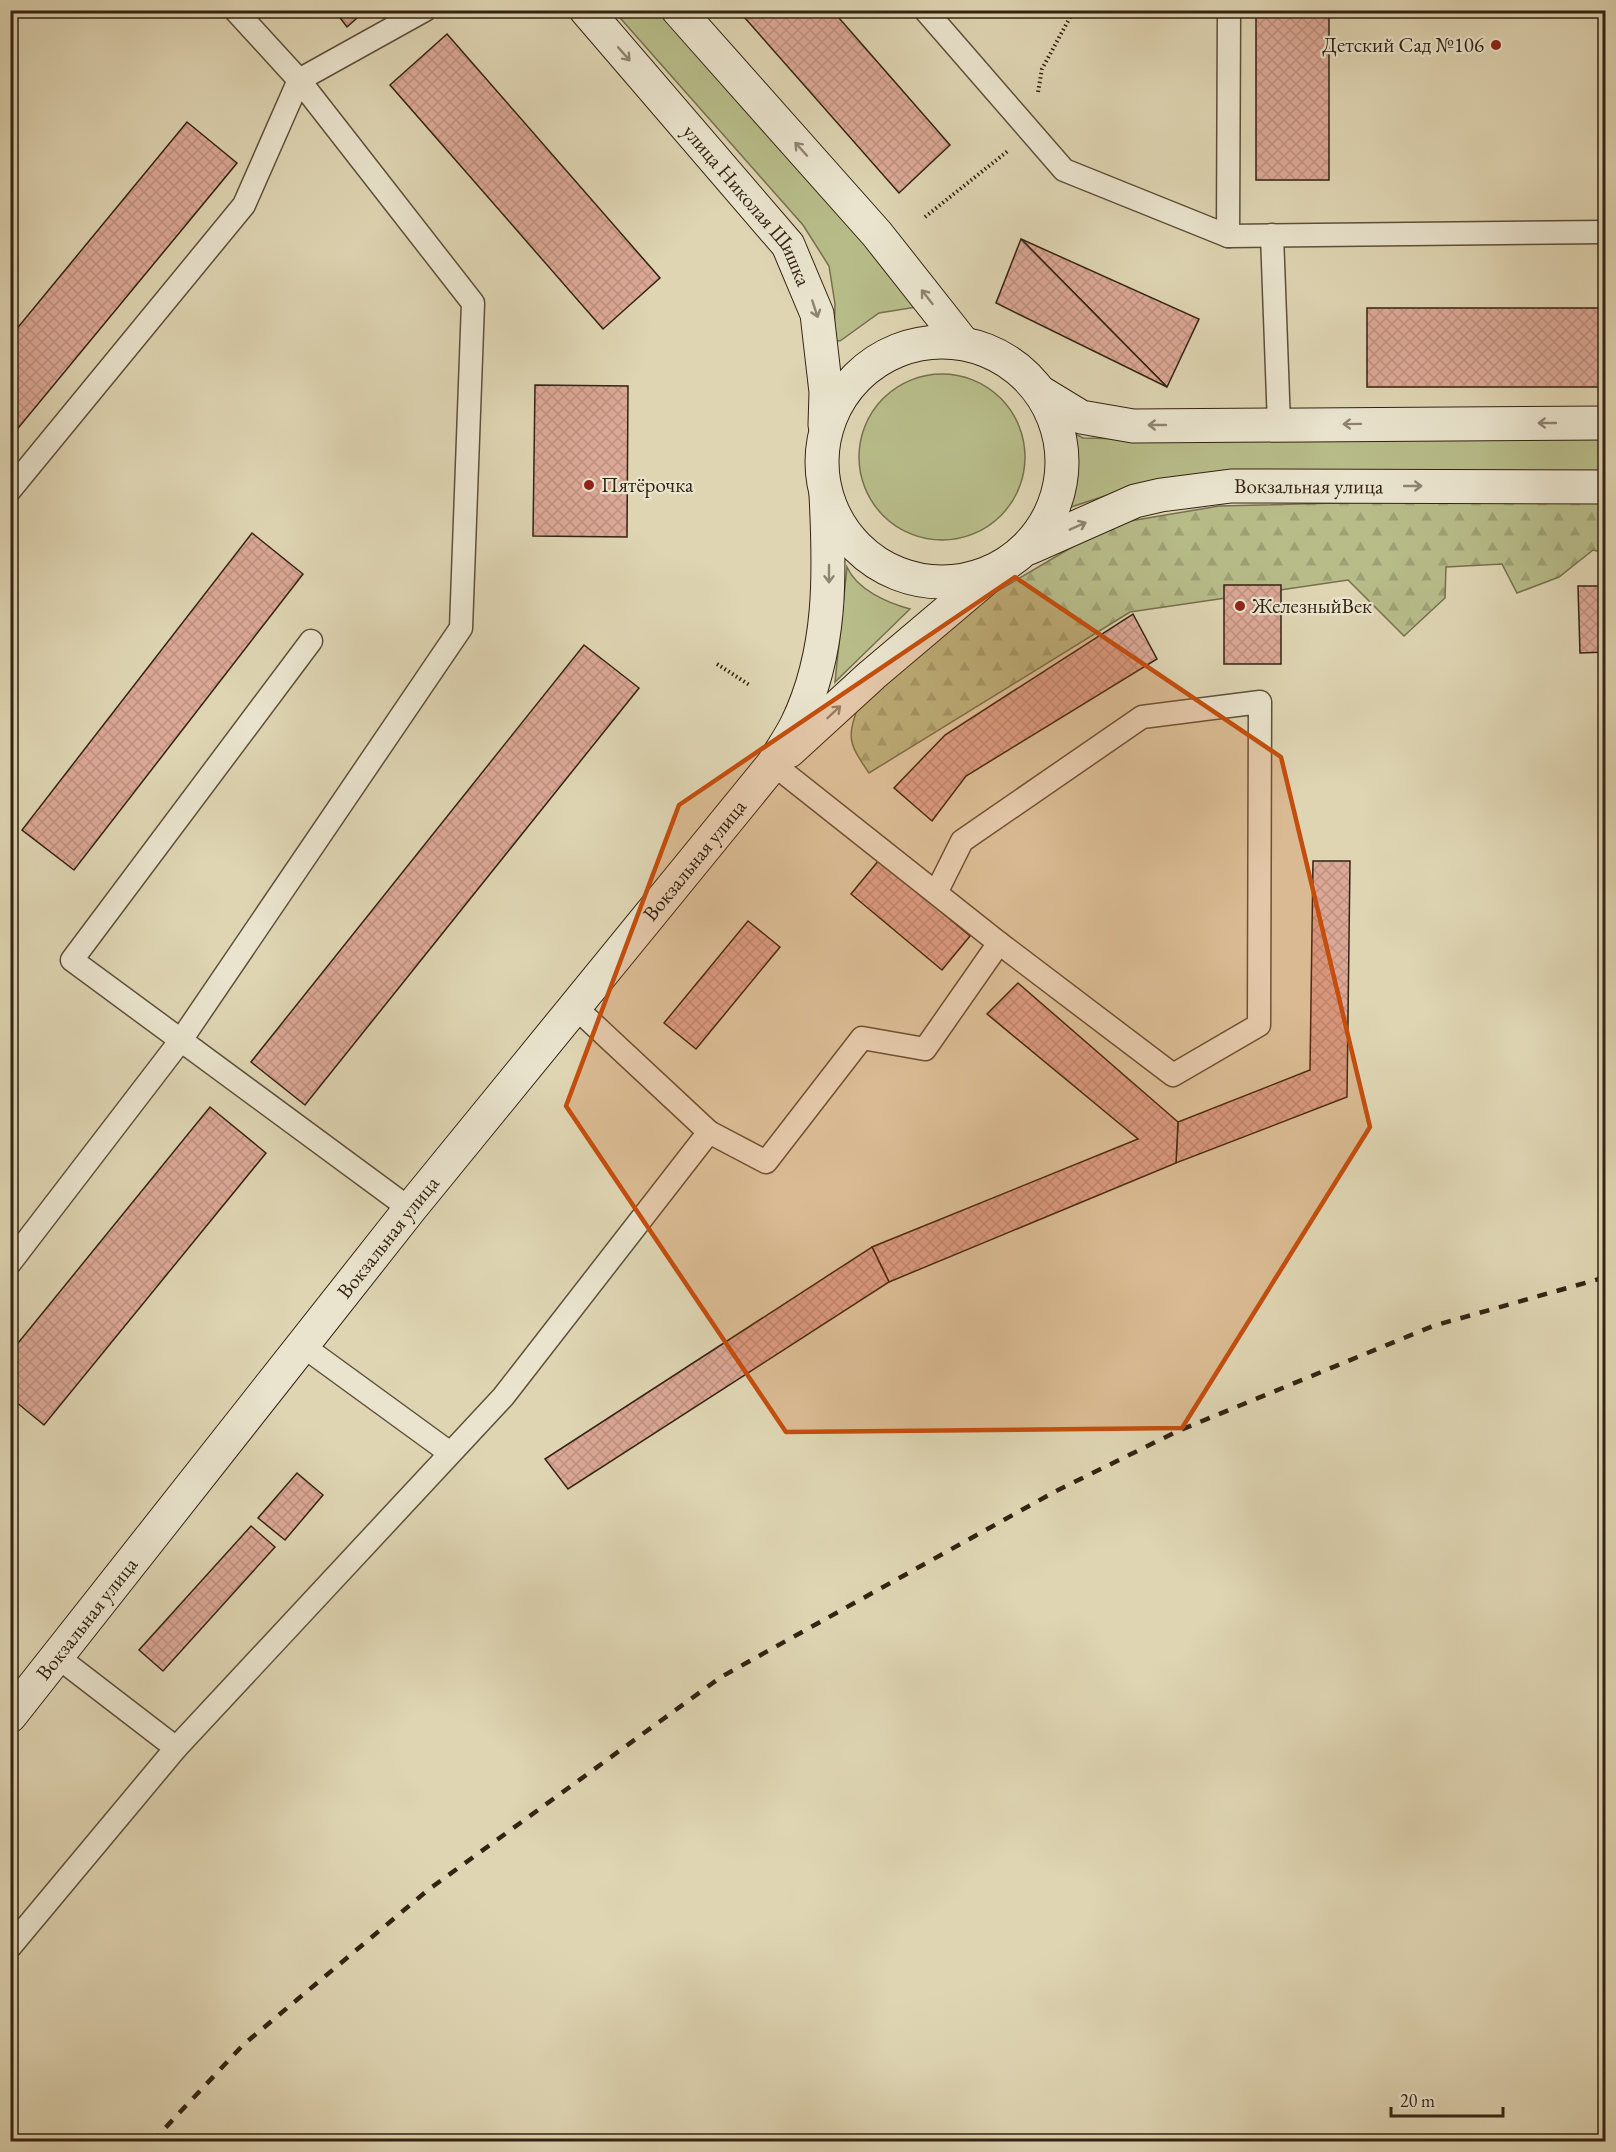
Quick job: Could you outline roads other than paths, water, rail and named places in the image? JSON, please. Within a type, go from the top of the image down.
[{"type":"main road","name":"улица Николая Шишка","points":[[586,10],[788,245],[817,315],[826,392],[825,436]]},
{"type":"main road","points":[[678,10],[877,234],[963,343]]},
{"type":"main road","points":[[1041,392],[1056,423],[1063,457],[1059,491],[1046,523],[1024,550],[995,570],[961,581],[926,582],[892,572],[863,553],[840,526],[826,495],[822,466],[825,436],[838,402],[862,373],[893,353],[929,343],[963,343],[1002,358],[1041,392],[1081,417],[1133,426],[1605,423]]},
{"type":"main road","name":"Вокзальная улица","points":[[1024,550],[1134,501],[1161,495],[1231,486],[1605,487]]},
{"type":"main road","name":"Вокзальная улица","points":[[10,1716],[59,1658],[410,1209],[773,764],[797,725],[823,641],[829,585],[826,495]]},
{"type":"main road","name":"Вокзальная улица","points":[[773,764],[810,734],[872,675],[995,570]]},
{"type":"lane","points":[[10,1263],[181,1040],[461,628],[472,303],[299,80],[235,10]]},
{"type":"lane","points":[[10,490],[244,205],[299,80],[425,10]]},
{"type":"lane","points":[[926,10],[1064,170],[1228,236],[1605,232]]},
{"type":"lane","points":[[1228,236],[1229,10]]},
{"type":"lane","points":[[1272,236],[1279,425]]},
{"type":"lane","points":[[311,641],[72,960],[410,1209]]},
{"type":"lane","points":[[773,764],[999,943],[1173,1075],[1259,1025],[1260,702],[1142,717],[962,842],[936,893]]},
{"type":"lane","points":[[575,1007],[709,1132],[765,1162],[862,1038],[925,1049],[999,943]]},
{"type":"lane","points":[[10,1947],[176,1748],[502,1397],[709,1132]]},
{"type":"lane","points":[[303,1346],[450,1453]]},
{"type":"lane","points":[[59,1658],[176,1748]]},
{"type":"railway","points":[[152,2142],[243,2045],[428,1890],[721,1677],[1056,1491],[1178,1431],[1433,1326],[1606,1277]]},
{"type":"place","name":"Детский Сад №106","points":[[1496,45]]},
{"type":"place","name":"Пятёрочка","points":[[589,485]]},
{"type":"place","name":"ЖелезныйВек","points":[[1240,606]]}]
